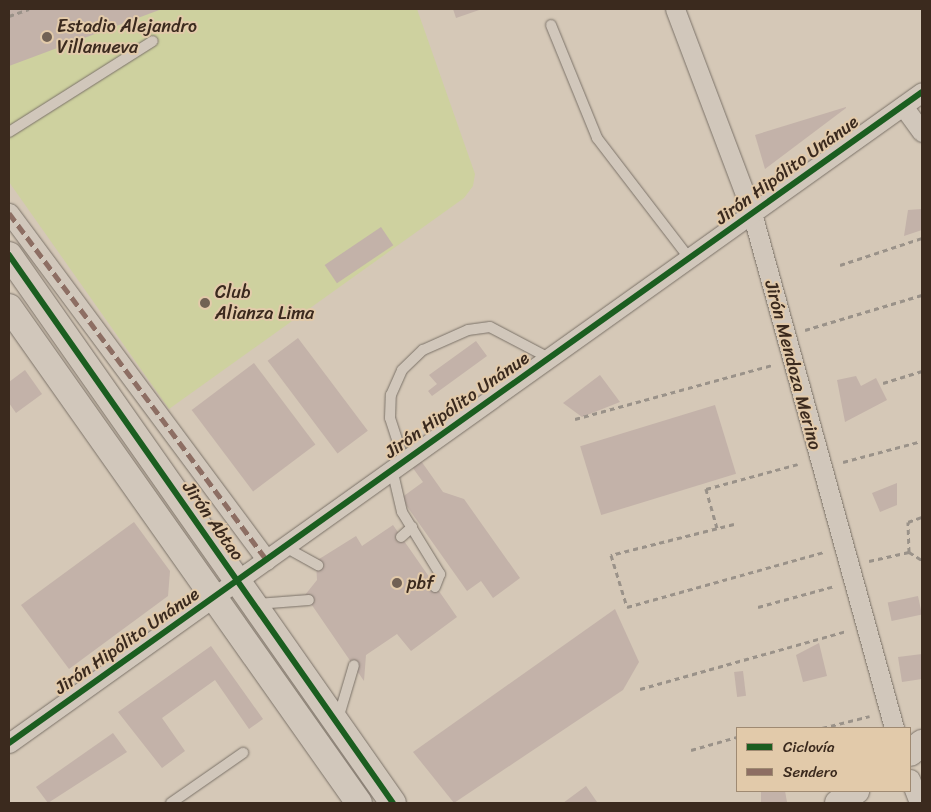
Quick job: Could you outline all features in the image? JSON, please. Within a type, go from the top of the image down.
[{"type":"street","name":"Jirón Mendoza Merino","points":[[675,9],[752,213],[892,720]]},
{"type":"street","name":"Jirón Hipólito Unánue","points":[[9,743],[922,92]]},
{"type":"street","points":[[903,106],[922,132]]},
{"type":"street","points":[[9,212],[267,560]]},
{"type":"street","name":"Jirón Abtao","points":[[9,255],[393,803]]},
{"type":"street","points":[[9,307],[215,596],[359,803]]},
{"type":"street","points":[[911,751],[922,743]]},
{"type":"street","points":[[911,782],[919,803]]},
{"type":"street","points":[[838,803],[854,792]]},
{"type":"lane","points":[[551,25],[597,138],[689,258]]},
{"type":"lane","points":[[9,132],[153,41]]},
{"type":"lane","points":[[435,586],[440,574],[398,502],[398,465],[390,418],[391,395],[402,370],[423,350],[468,330],[490,327],[549,358]]},
{"type":"lane","points":[[402,537],[412,527]]},
{"type":"lane","points":[[285,547],[318,565]]},
{"type":"lane","points":[[254,604],[309,600]]},
{"type":"lane","points":[[337,723],[354,665]]},
{"type":"lane","points":[[171,803],[243,753]]},
{"type":"path","points":[[9,16],[29,9]]},
{"type":"path","points":[[840,265],[922,238]]},
{"type":"path","points":[[786,335],[922,296]]},
{"type":"path","points":[[575,419],[792,360]]},
{"type":"path","points":[[883,383],[922,371]]},
{"type":"path","points":[[717,528],[706,489],[922,441]]},
{"type":"path","points":[[909,552],[908,522],[922,517]]},
{"type":"path","points":[[734,524],[611,555],[627,607],[844,546]]},
{"type":"path","points":[[909,552],[922,560]]},
{"type":"path","points":[[758,607],[909,552]]},
{"type":"path","points":[[640,689],[866,626]]},
{"type":"path","points":[[831,727],[892,720]]},
{"type":"path","points":[[691,750],[736,737]]},
{"type":"green space","name":"Club Alianza Lima","points":[[9,9],[417,9],[475,174],[473,186],[464,198],[169,409],[9,182]]},
{"type":"building","name":"Estadio Alejandro Villanueva","points":[[9,9],[162,9],[9,66]]},
{"type":"building","points":[[453,9],[482,9],[456,18]]},
{"type":"building","points":[[846,108],[765,169],[755,135]]},
{"type":"building","points":[[922,209],[922,230],[904,236],[908,210]]},
{"type":"building","points":[[381,227],[393,245],[337,283],[325,265]]},
{"type":"building","points":[[298,338],[368,431],[337,454],[268,361]]},
{"type":"building","points":[[476,341],[487,356],[432,396],[428,391],[437,384],[429,375]]},
{"type":"building","points":[[254,363],[315,444],[253,491],[192,410]]},
{"type":"building","points":[[25,370],[42,394],[16,413],[9,403],[9,382]]},
{"type":"building","points":[[600,375],[620,402],[582,417],[563,403]]},
{"type":"building","points":[[856,376],[861,386],[876,378],[887,400],[845,422],[837,380]]},
{"type":"building","points":[[715,405],[736,474],[601,515],[580,446]]},
{"type":"building","points":[[419,458],[443,492],[464,499],[520,578],[493,598],[481,581],[467,591],[401,498],[423,482],[410,464]]},
{"type":"building","points":[[897,483],[897,505],[880,512],[872,493]]},
{"type":"building","points":[[134,522],[170,571],[168,596],[69,669],[21,605]]},
{"type":"building","points":[[393,525],[457,617],[411,651],[397,634],[366,655],[364,681],[305,595],[317,580],[316,561],[356,536],[362,546]]},
{"type":"building","points":[[918,596],[922,615],[892,621],[888,602]]},
{"type":"building","points":[[615,609],[639,662],[623,690],[454,803],[413,752]]},
{"type":"building","points":[[819,643],[827,676],[803,682],[796,655]]},
{"type":"building","points":[[211,646],[263,719],[249,729],[215,680],[162,718],[185,751],[162,768],[118,712]]},
{"type":"building","points":[[922,654],[922,679],[902,682],[898,657]]},
{"type":"building","points":[[743,671],[746,696],[737,697],[734,672]]},
{"type":"building","points":[[113,733],[127,752],[48,803],[36,787]]},
{"type":"building","points":[[586,786],[597,802],[563,803]]},
{"type":"building","points":[[761,792],[785,792],[787,802],[761,803]]},
{"type":"marked path","points":[[9,213],[267,560]]},
{"type":"cycle path","points":[[9,743],[922,92]]},
{"type":"cycle path","points":[[9,255],[393,803]]},
{"type":"place","name":"Estadio Alejandro Villanueva","points":[[47,37]]},
{"type":"place","name":"Club Alianza Lima","points":[[205,303]]},
{"type":"place","name":"pbf","points":[[397,583]]}]
